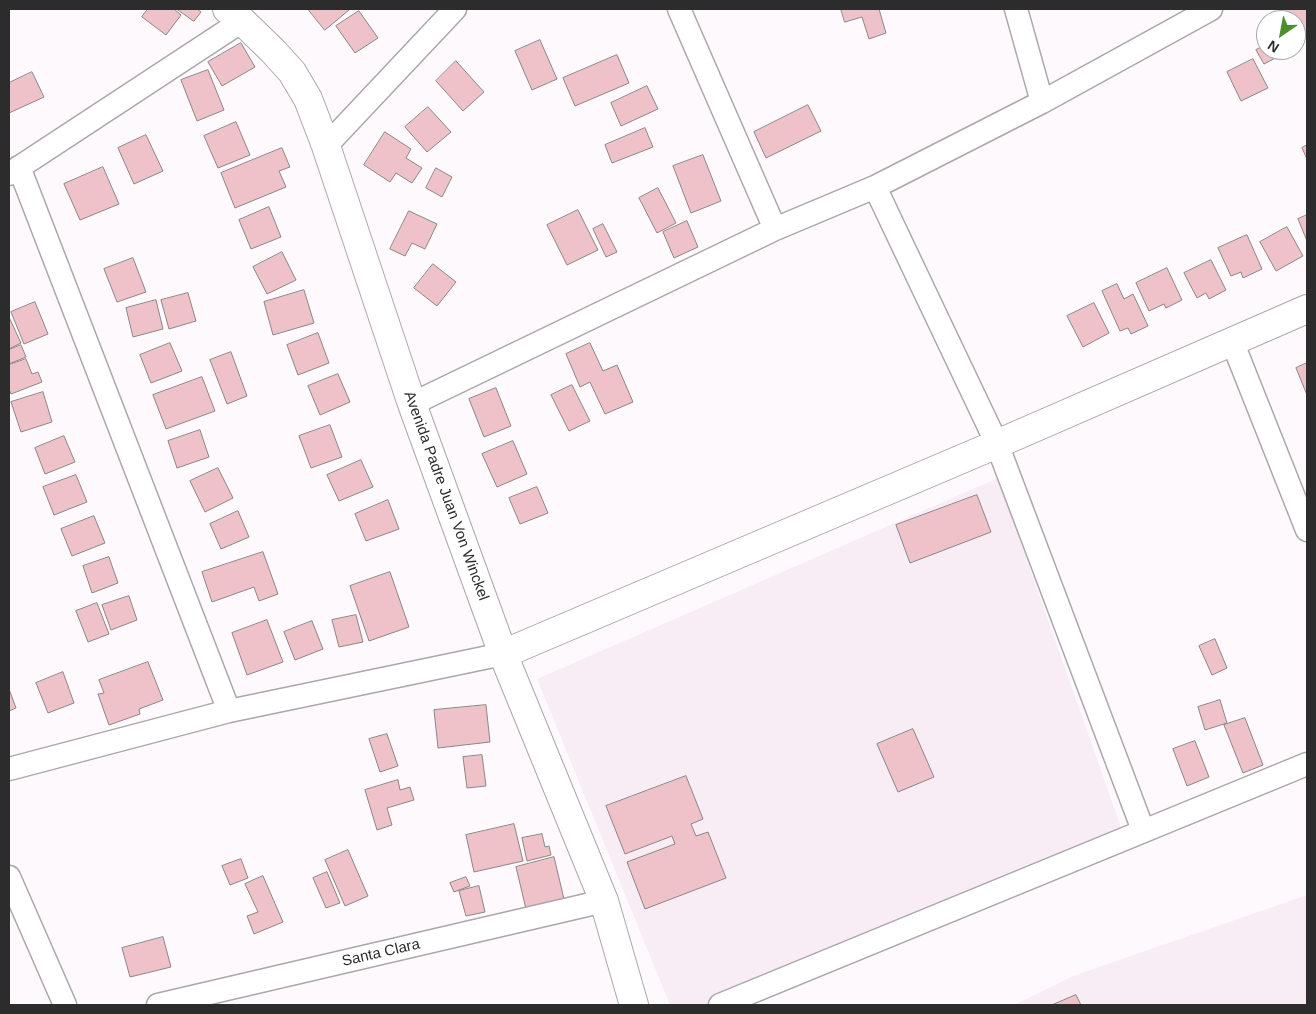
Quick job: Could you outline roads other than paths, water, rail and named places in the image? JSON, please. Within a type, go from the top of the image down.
[{"type":"main road","name":"Avenida Padre Juan Von Winckel","points":[[234,15],[292,72],[308,98],[326,146],[412,404],[502,654],[604,901],[634,1005]]},
{"type":"main road","points":[[502,654],[996,444],[1307,309]]},
{"type":"street","points":[[326,146],[455,9]]},
{"type":"street","points":[[679,9],[775,229]]},
{"type":"street","points":[[1016,9],[1042,102]]},
{"type":"street","points":[[412,404],[775,229],[875,187],[1042,102],[1211,9]]},
{"type":"street","points":[[230,712],[14,170],[234,15]]},
{"type":"street","points":[[875,187],[996,444],[1143,830]]},
{"type":"street","points":[[1232,341],[1307,530]]},
{"type":"street","points":[[9,769],[230,712],[502,654]]},
{"type":"street","points":[[720,1005],[1307,764]]},
{"type":"street","points":[[9,877],[65,1005]]},
{"type":"street","name":"Santa Clara","points":[[158,1005],[604,901]]}]
